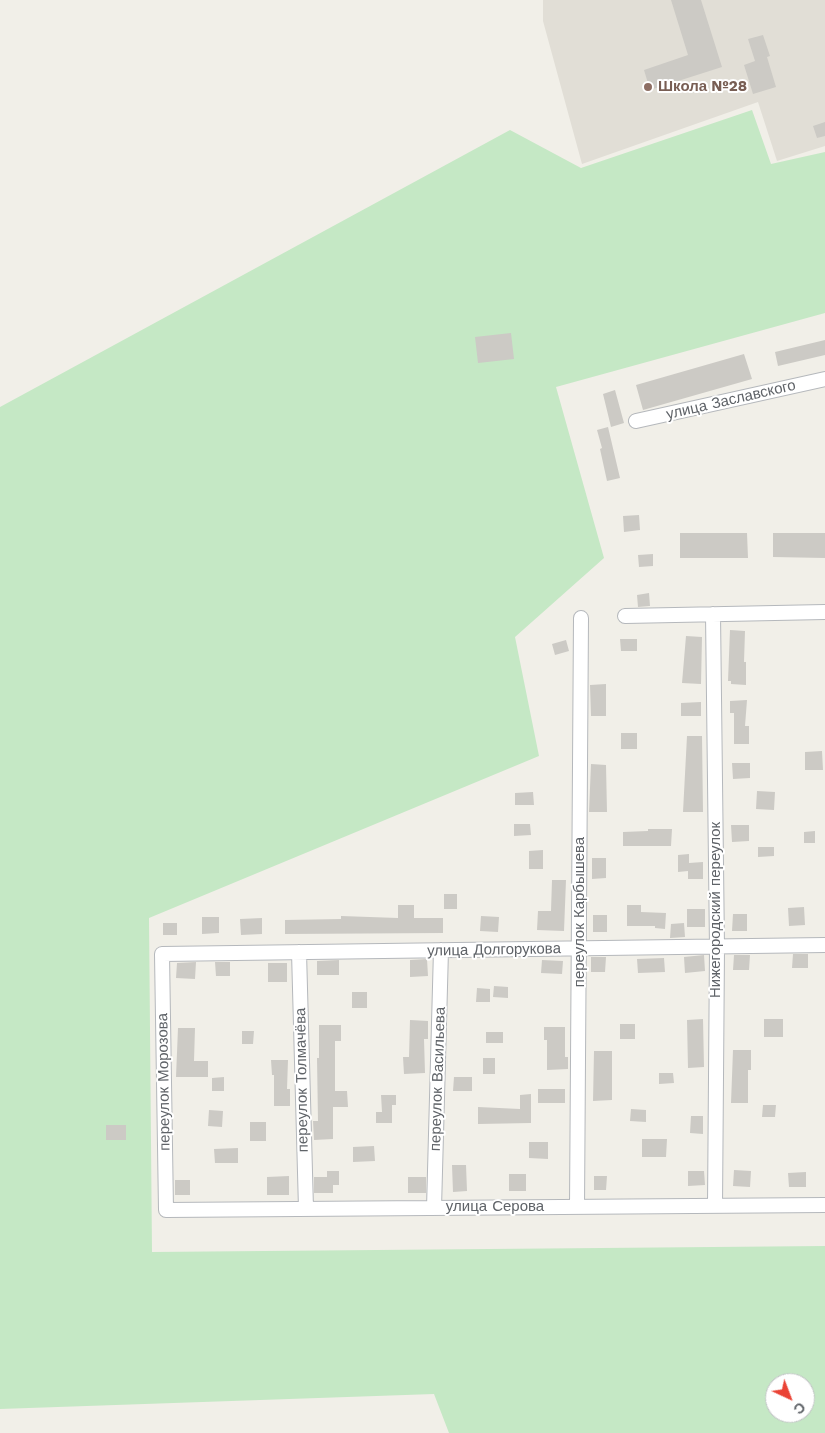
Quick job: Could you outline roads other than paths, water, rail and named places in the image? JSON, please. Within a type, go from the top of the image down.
[{"type":"street","name":"улица Заславского","points":[[636,421],[825,379]]},
{"type":"street","points":[[625,616],[825,612]]},
{"type":"street","name":"Нижегородский переулок","points":[[713,614],[717,948],[715,1206]]},
{"type":"street","name":"переулок Карбышева","points":[[577,1207],[581,618]]},
{"type":"street","name":"улица Долгорукова","points":[[162,954],[717,948],[825,945]]},
{"type":"street","name":"переулок Васильева","points":[[434,1208],[441,950]]},
{"type":"street","name":"переулок Толмачёва","points":[[299,952],[306,1209]]},
{"type":"street","name":"переулок Морозова","points":[[162,954],[166,1210]]},
{"type":"street","name":"улица Серова","points":[[166,1210],[825,1205]]},
{"type":"place","name":"Школа №28","points":[[648,87]]}]
